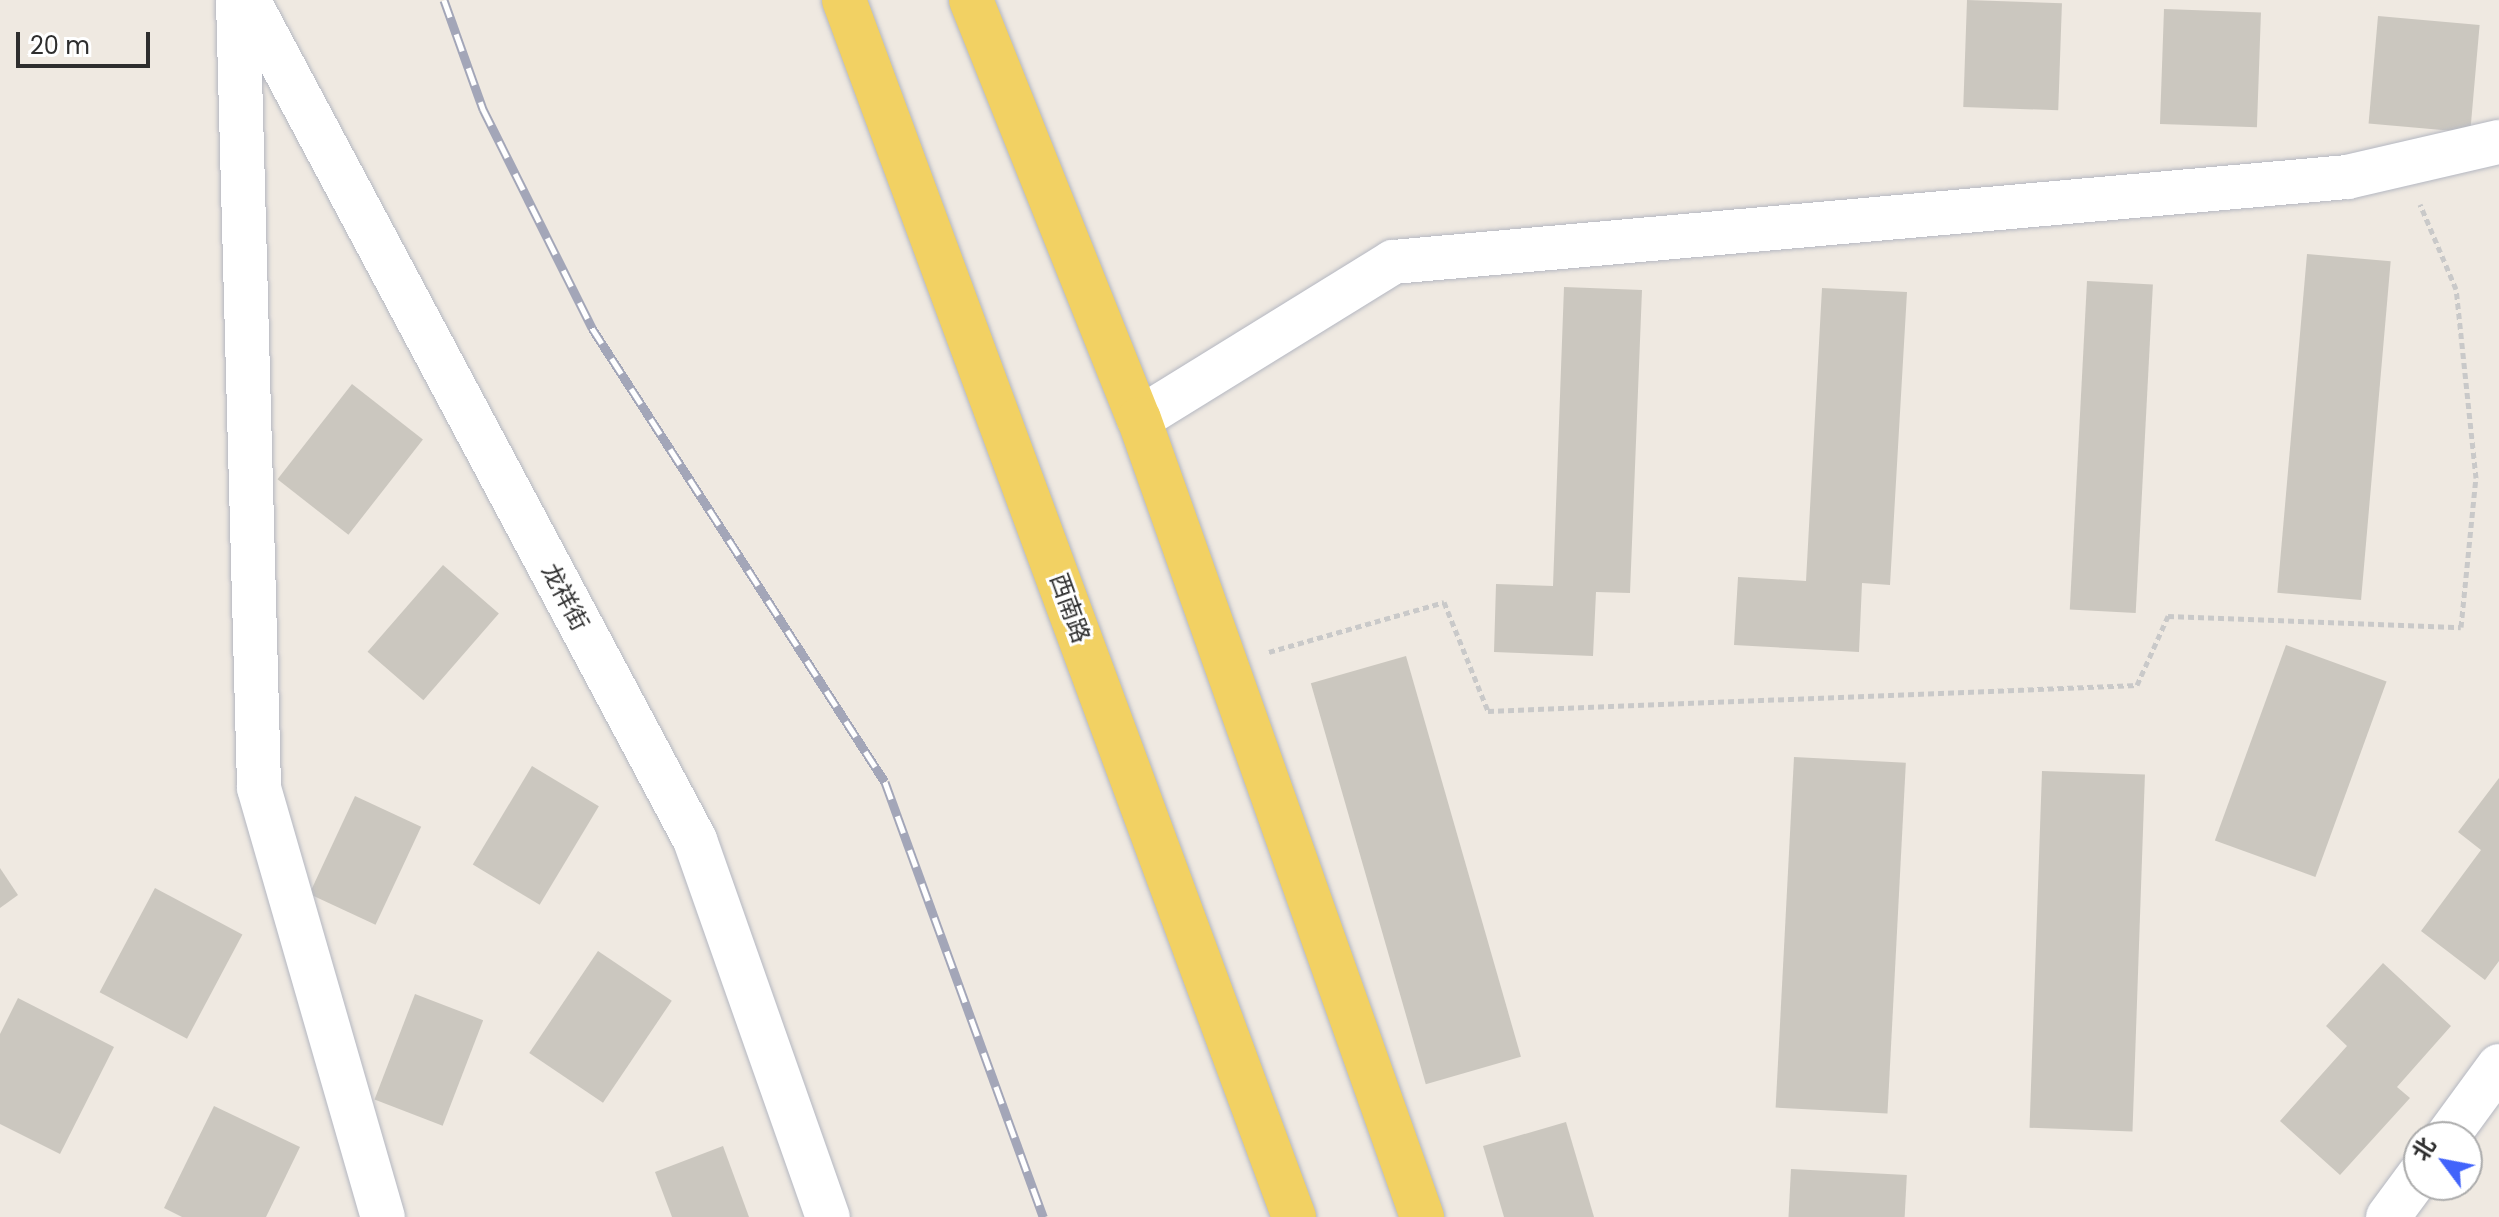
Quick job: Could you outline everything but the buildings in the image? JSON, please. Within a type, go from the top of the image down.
[{"type":"main road","name":"西南路","points":[[844,0],[1294,1217]]},
{"type":"main road","points":[[971,0],[1139,419],[1422,1217]]},
{"type":"street","points":[[238,0],[259,788],[383,1217]]},
{"type":"street","name":"龙祥街","points":[[248,0],[695,840],[828,1217]]},
{"type":"street","points":[[1139,419],[1393,262],[2347,177],[2499,142]]},
{"type":"street","points":[[2459,1121],[2499,1066]]},
{"type":"street","points":[[2392,1216],[2403,1199]]},
{"type":"path","points":[[1226,664],[1444,602],[1488,711],[2137,685],[2168,616],[2461,627],[2476,478],[2456,289],[2403,163]]},
{"type":"railway","points":[[444,0],[483,109],[592,328],[885,782],[1043,1217]]}]
